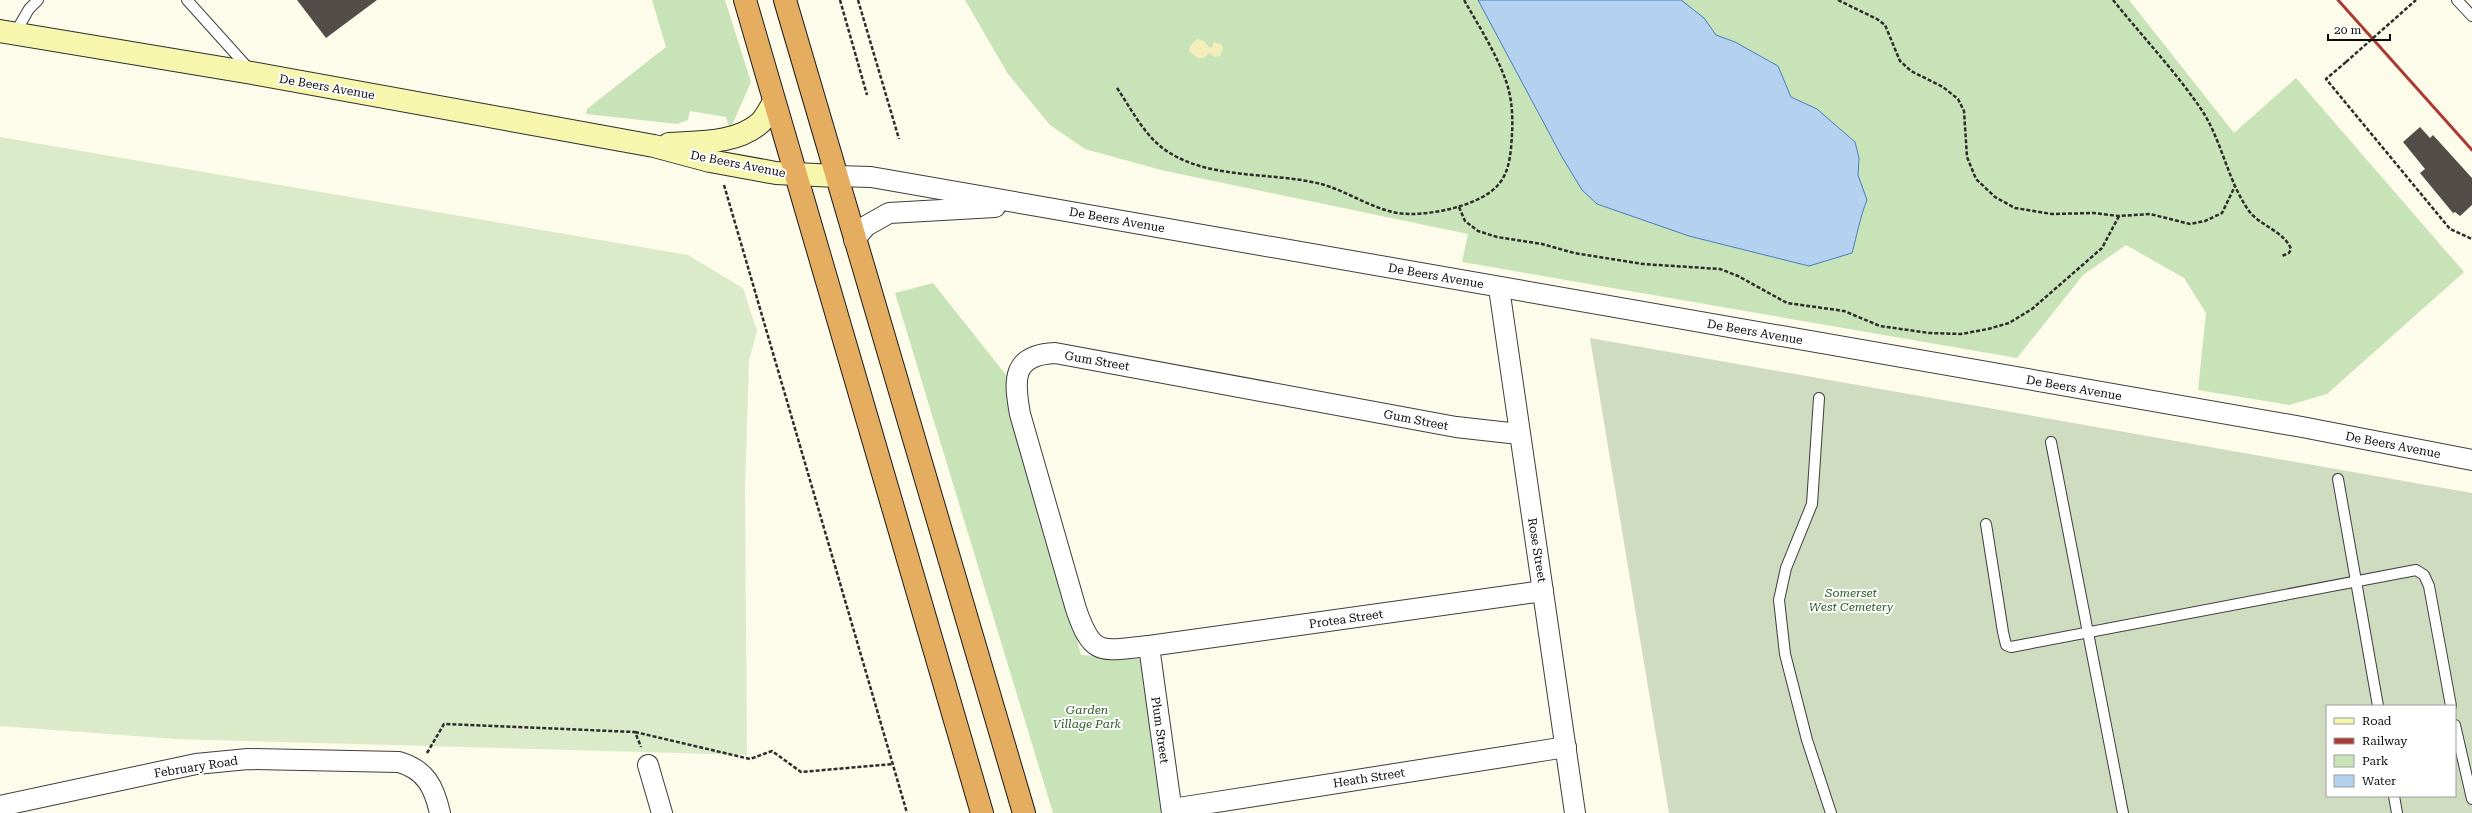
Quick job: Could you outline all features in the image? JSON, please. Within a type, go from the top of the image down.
[{"type":"highway","points":[[744,0],[982,813]]},
{"type":"highway","points":[[785,0],[854,240],[1024,813]]},
{"type":"street","name":"De Beers Avenue","points":[[7,32],[252,73],[654,146],[718,162],[776,173],[871,178],[1037,206],[1499,288],[2302,427],[2472,460]]},
{"type":"street","name":"De Beers Avenue","points":[[654,146],[731,138],[744,134],[761,122],[774,102]]},
{"type":"street","name":"De Beers Avenue","points":[[854,240],[872,221],[895,212],[1037,206]]},
{"type":"street","name":"Rose Street","points":[[1499,288],[1575,813]]},
{"type":"street","name":"Gum Street","points":[[1149,646],[1104,649],[1092,642],[1084,632],[1020,414],[1015,385],[1022,367],[1030,359],[1041,354],[1055,353],[1462,428],[1519,434]]},
{"type":"street","name":"Protea Street","points":[[1149,646],[1543,591]]},
{"type":"street","name":"Plum Street","points":[[1149,646],[1172,811]]},
{"type":"street","name":"Heath Street","points":[[1172,811],[1566,747]]},
{"type":"street","name":"February Road","points":[[0,806],[196,764],[248,759],[399,762],[418,770]]},
{"type":"street","points":[[648,765],[662,813]]},
{"type":"street","points":[[418,770],[433,787],[440,813]]},
{"type":"lane","points":[[7,32],[38,0]]},
{"type":"lane","points":[[187,0],[252,73]]},
{"type":"lane","points":[[2458,0],[2472,16]]},
{"type":"lane","points":[[1820,398],[1812,504],[1786,568],[1779,600],[1785,654],[1807,740],[1831,813]]},
{"type":"lane","points":[[2052,442],[2122,813]]},
{"type":"lane","points":[[2338,479],[2378,705]]},
{"type":"lane","points":[[1986,524],[2006,645],[2015,647],[2088,634],[2408,569],[2416,570],[2424,575],[2429,586],[2451,705]]},
{"type":"lane","points":[[2456,729],[2472,799]]},
{"type":"lane","points":[[2394,797],[2397,813]]},
{"type":"path","points":[[840,0],[867,95]]},
{"type":"path","points":[[858,0],[899,138]]},
{"type":"path","points":[[1117,88],[1144,128],[1160,146],[1184,160],[1215,169],[1298,178],[1327,186],[1382,208],[1410,214],[1459,207],[1484,196],[1498,185],[1510,157],[1512,124],[1511,103],[1507,82],[1464,0]]},
{"type":"path","points":[[1838,0],[1877,19],[1885,25],[1900,62],[1911,71],[1943,87],[1958,99],[1964,111],[1969,165],[1976,179],[1995,197],[2015,208],[2035,213],[2094,213],[2119,216],[2150,214],[2190,224],[2205,221],[2222,213],[2235,186]]},
{"type":"path","points":[[2114,0],[2202,110],[2235,186],[2250,212],[2263,224],[2288,242],[2291,249],[2289,253],[2282,256]]},
{"type":"path","points":[[2416,0],[2326,79],[2450,229],[2472,239]]},
{"type":"path","points":[[718,162],[907,813]]},
{"type":"path","points":[[1459,207],[1465,221],[1478,231],[1497,237],[1542,244],[1574,253],[1643,264],[1720,269],[1738,276],[1788,303],[1844,311],[1880,326],[1929,333],[1961,334],[2009,323],[2032,309],[2102,248],[2119,216]]},
{"type":"path","points":[[418,770],[444,724],[635,732],[750,759],[772,751],[801,772],[893,764]]},
{"type":"path","points":[[635,732],[648,765]]},
{"type":"green space","points":[[652,0],[725,0],[751,82],[730,130],[726,117],[690,111],[688,120],[677,124],[586,114],[587,109],[666,47]]},
{"type":"green space","points":[[965,0],[2129,0],[2234,133],[2296,78],[2464,272],[2327,394],[2289,405],[2198,390],[2206,313],[2184,278],[2126,245],[2083,275],[2017,358],[1462,262],[1468,234],[1161,170],[1085,149],[1050,125],[1008,74]]},
{"type":"green space","points":[[0,137],[688,255],[743,288],[757,331],[749,361],[745,488],[747,755],[176,739],[0,726]]},
{"type":"green space","name":"Garden Village Park","points":[[933,283],[1010,380],[1081,655],[1140,659],[1161,813],[1053,813],[895,293]]},
{"type":"green space","name":"Somerset West Cemetery","points":[[1590,338],[2472,493],[2472,813],[1669,813]]},
{"type":"sand","points":[[1197,39],[1204,41],[1209,47],[1212,48],[1214,42],[1221,44],[1223,48],[1220,56],[1215,57],[1209,53],[1204,58],[1198,58],[1189,51],[1190,46]]},
{"type":"water","points":[[1478,0],[1681,0],[1704,18],[1716,35],[1735,42],[1778,66],[1791,97],[1817,109],[1855,142],[1859,158],[1858,175],[1867,200],[1860,219],[1852,253],[1809,266],[1689,236],[1597,204],[1582,190],[1562,157]]},
{"type":"building","points":[[297,0],[377,0],[326,38]]},
{"type":"building","points":[[2420,127],[2430,138],[2433,135],[2472,178],[2472,205],[2460,216],[2455,212],[2453,213],[2420,173],[2425,169],[2403,142]]},
{"type":"railway","points":[[2338,0],[2472,150]]}]
